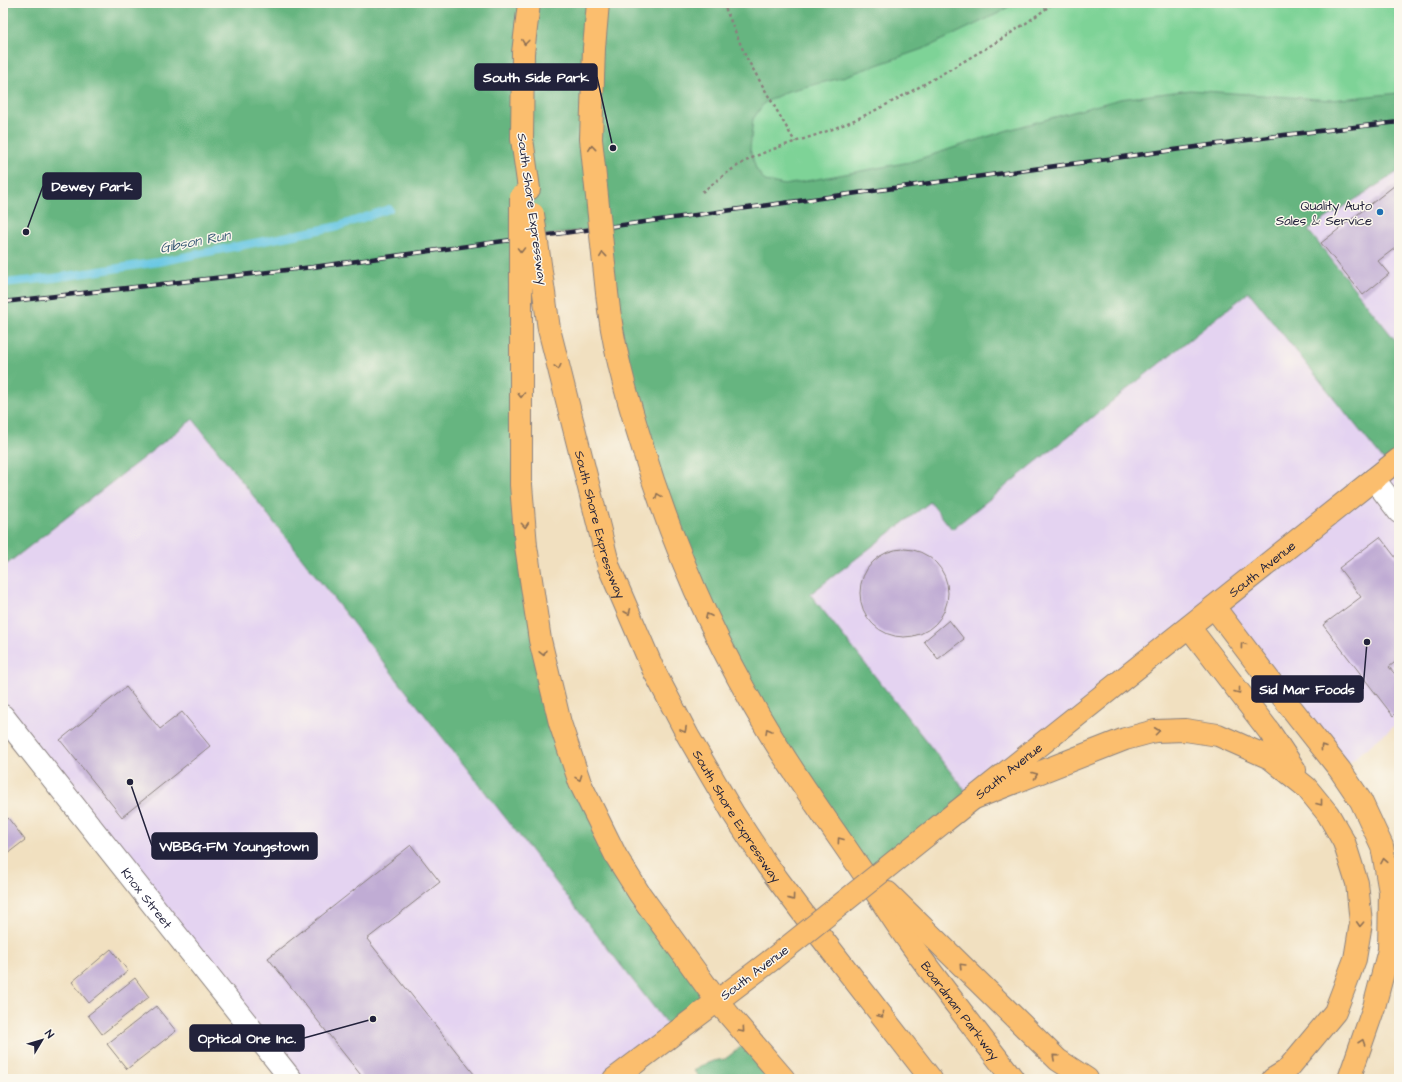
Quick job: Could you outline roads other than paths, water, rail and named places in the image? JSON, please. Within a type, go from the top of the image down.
[{"type":"main road","name":"South Shore Expressway","points":[[529,3],[524,53],[522,139],[525,193],[549,329],[609,567],[653,669],[688,736],[733,813],[767,865],[931,1079]]},
{"type":"main road","points":[[598,3],[594,48],[591,138],[610,320],[629,404],[653,482],[683,563],[727,657],[769,733],[816,807],[855,861],[1058,1060],[1087,1079]]},
{"type":"main road","points":[[525,193],[521,342],[521,486],[526,546],[540,640],[560,723],[580,783],[616,856],[639,893],[717,1001],[784,1079]]},
{"type":"main road","name":"South Avenue","points":[[614,1079],[770,961],[1399,459]]},
{"type":"main road","points":[[1214,607],[1340,770],[1361,801],[1382,846],[1390,892],[1389,950],[1374,1007],[1349,1079]]},
{"type":"main road","points":[[1189,627],[1269,731],[1306,786],[1328,814],[1344,842],[1357,883],[1361,923],[1356,959],[1335,1012],[1286,1071],[1273,1079]]},
{"type":"main road","points":[[972,799],[1125,739],[1155,730],[1185,730],[1218,735],[1270,758],[1306,786]]},
{"type":"main road","name":"Boardman Parkway","points":[[855,861],[909,942],[1013,1079]]},
{"type":"street","points":[[1374,479],[1399,512]]},
{"type":"street","name":"Knox Street","points":[[3,716],[290,1079]]},
{"type":"waterway","name":"Gibson Run","points":[[3,283],[54,278],[158,262],[339,226],[389,209]]},
{"type":"railway","points":[[3,302],[313,267],[1284,135],[1399,122]]},
{"type":"place","name":"South Side Park","points":[[613,148]]},
{"type":"place","name":"Quality Auto Sales & Service","points":[[1380,212]]},
{"type":"place","name":"Dewey Park","points":[[26,232]]},
{"type":"place","name":"Sid Mar Foods","points":[[1367,642]]},
{"type":"place","name":"WBBG-FM Youngstown","points":[[130,782]]},
{"type":"place","name":"Optical One Inc.","points":[[373,1019]]}]
